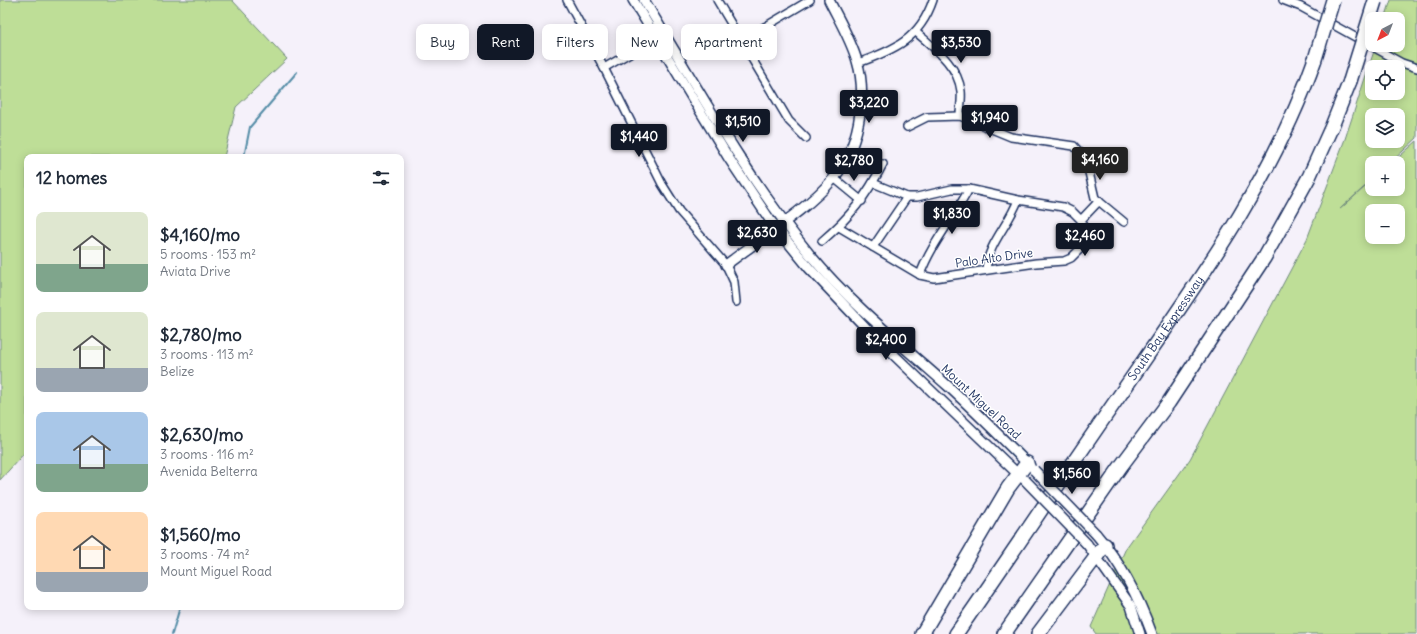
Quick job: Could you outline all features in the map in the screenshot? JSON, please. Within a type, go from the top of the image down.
[{"type":"highway","name":"South Bay Expressway","points":[[956,634],[1197,284],[1256,190],[1287,129],[1315,59],[1333,0]]},
{"type":"highway","points":[[1004,634],[1121,466],[1169,402],[1264,258],[1309,177],[1332,126],[1350,82],[1375,1]]},
{"type":"highway","points":[[922,634],[1021,477],[1030,466]]},
{"type":"highway","points":[[1038,634],[1105,545]]},
{"type":"street","points":[[566,0],[604,68],[662,184],[679,211],[726,265],[734,282],[736,302]]},
{"type":"street","name":"Mount Miguel Road","points":[[633,0],[647,24]]},
{"type":"street","name":"Mount Miguel Road","points":[[644,0],[659,24]]},
{"type":"street","points":[[717,0],[731,24]]},
{"type":"street","points":[[770,24],[810,0]]},
{"type":"street","points":[[726,265],[784,221],[834,178],[853,145],[862,106],[858,63],[829,0]]},
{"type":"street","points":[[858,63],[893,50],[916,32],[926,17],[933,0]]},
{"type":"street","points":[[1283,0],[1301,7],[1402,63],[1417,68]]},
{"type":"street","points":[[916,32],[949,62],[958,78],[961,91],[960,116]]},
{"type":"street","name":"Mount Miguel Road","points":[[673,47],[764,196],[812,258],[875,323],[949,388],[1030,466],[1096,534],[1105,545],[1130,584],[1152,634]]},
{"type":"street","points":[[604,68],[618,60]]},
{"type":"street","name":"Mount Miguel Road","points":[[668,60],[728,157],[776,227],[808,268],[863,325],[1021,477],[1087,544],[1097,556],[1131,606],[1140,634]]},
{"type":"street","points":[[752,60],[789,121],[806,138]]},
{"type":"street","points":[[907,127],[927,117],[960,116],[1010,137],[1074,146],[1084,157],[1087,164],[1093,194],[1124,222]]},
{"type":"street","points":[[822,242],[839,227],[862,201],[883,164]]},
{"type":"street","points":[[834,178],[862,201]]},
{"type":"street","points":[[873,184],[907,197],[952,189],[969,188],[1018,200],[1063,208],[1073,212],[1081,220],[1099,201]]},
{"type":"street","points":[[920,275],[926,258],[962,203],[969,188]]},
{"type":"street","points":[[873,247],[907,197]]},
{"type":"street","points":[[986,270],[989,252],[1014,211],[1018,200]]},
{"type":"street","name":"Palo Alto Drive","points":[[839,227],[920,275],[934,278],[945,278],[986,270],[1036,263],[1064,262],[1071,258],[1080,249],[1086,239],[1086,230],[1081,220]]},
{"type":"green space","points":[[0,0],[232,0],[287,59],[236,107],[225,154],[24,154],[24,453],[0,480]]},
{"type":"green space","points":[[1391,0],[1417,0],[1417,138],[1398,156],[1365,156],[1365,186],[1340,209],[1365,187],[1365,196],[1405,196],[1405,156],[1400,156],[1417,141],[1417,634],[1096,634],[1091,627],[1126,548],[1190,459],[1307,239],[1345,139],[1365,78],[1365,100],[1405,100],[1405,60],[1371,60],[1374,52],[1405,52],[1405,12],[1387,12]]},
{"type":"waterway","points":[[245,154],[250,127],[297,72]]},
{"type":"waterway","points":[[172,634],[179,610]]}]
